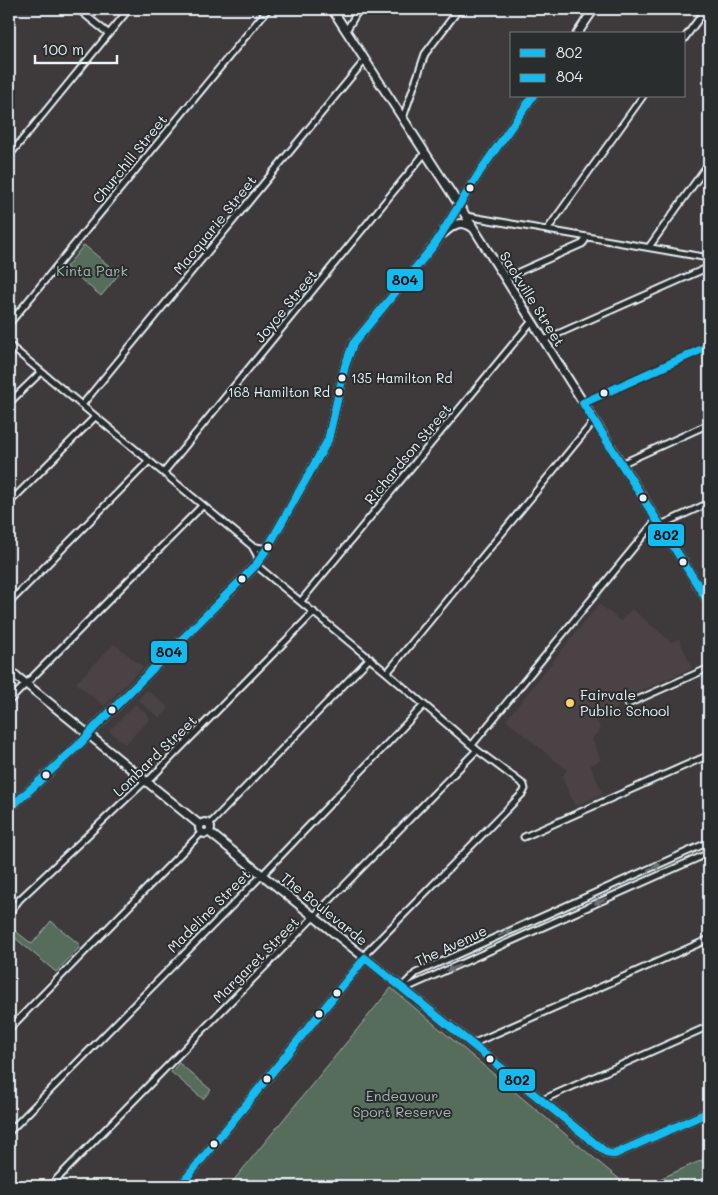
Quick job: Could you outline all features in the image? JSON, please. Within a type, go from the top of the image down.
[{"type":"main road","name":"Sackville Street","points":[[332,9],[466,216],[709,604]]},
{"type":"main road","points":[[577,32],[594,9]]},
{"type":"main road","points":[[435,244],[481,170],[531,98]]},
{"type":"main road","points":[[9,809],[82,742],[178,642],[257,564],[328,440],[345,366],[353,344],[444,233],[460,223],[474,229]]},
{"type":"main road","name":"The Boulevarde","points":[[9,670],[607,1153],[615,1154],[709,1112]]},
{"type":"main road","points":[[180,1186],[365,958]]},
{"type":"street","points":[[78,9],[109,34]]},
{"type":"street","points":[[9,156],[130,9]]},
{"type":"street","name":"Churchill Street","points":[[9,324],[268,9]]},
{"type":"street","points":[[346,31],[359,9]]},
{"type":"street","points":[[403,118],[426,54],[459,9]]},
{"type":"street","points":[[686,37],[706,9]]},
{"type":"street","name":"Macquarie Street","points":[[82,405],[366,60]]},
{"type":"street","points":[[547,230],[642,98]]},
{"type":"street","name":"Joyce Street","points":[[164,472],[425,153]]},
{"type":"street","points":[[649,247],[709,163]]},
{"type":"street","points":[[466,216],[709,258]]},
{"type":"street","points":[[505,278],[582,244],[587,236]]},
{"type":"street","points":[[544,340],[709,267]]},
{"type":"street","name":"Richardson Street","points":[[301,601],[532,321]]},
{"type":"street","points":[[9,345],[252,546],[257,555],[257,564],[477,750],[524,785],[523,792],[372,946],[365,958]]},
{"type":"street","points":[[583,403],[709,346]]},
{"type":"street","points":[[9,403],[41,372]]},
{"type":"street","points":[[9,503],[96,417]]},
{"type":"street","points":[[387,673],[594,421]]},
{"type":"street","points":[[621,464],[709,424]]},
{"type":"street","points":[[9,602],[149,461]]},
{"type":"street","points":[[472,745],[654,524],[665,523],[709,503]]},
{"type":"street","points":[[9,701],[202,506]]},
{"type":"street","points":[[252,546],[259,548],[268,547]]},
{"type":"street","points":[[698,586],[709,582]]},
{"type":"street","name":"Lombard Street","points":[[9,913],[20,899],[142,784],[151,778],[314,612]]},
{"type":"street","points":[[9,1029],[370,658]]},
{"type":"street","points":[[628,704],[709,668]]},
{"type":"street","name":"Madeline Street","points":[[9,1132],[262,874],[424,705]]},
{"type":"street","name":"Margaret Street","points":[[50,1186],[477,750]]},
{"type":"street","points":[[524,837],[709,755]]},
{"type":"street","name":"The Avenue","points":[[404,989],[405,984],[416,973],[709,842]]},
{"type":"street","name":"The Avenue","points":[[404,989],[709,853]]},
{"type":"street","points":[[472,1044],[709,938]]},
{"type":"street","points":[[542,1100],[709,1026]]},
{"type":"shaded area","name":"Fairvale Public School","points":[[599,604],[620,621],[632,609],[670,641],[669,643],[679,639],[692,668],[626,697],[615,710],[596,719],[600,729],[592,739],[601,760],[590,765],[603,794],[575,806],[562,777],[567,770],[506,720]]},
{"type":"shaded area","points":[[114,644],[143,667],[104,706],[76,683]]},
{"type":"shaded area","points":[[147,690],[169,708],[160,718],[138,700]]},
{"type":"shaded area","points":[[135,704],[147,714],[149,720],[125,744],[109,731]]},
{"type":"green space","name":"Kinta Park","points":[[84,245],[119,274],[101,296],[66,267]]},
{"type":"green space","points":[[51,921],[80,945],[56,972],[9,933],[9,926],[32,944]]},
{"type":"green space","name":"Endeavour Sport Reserve","points":[[391,988],[607,1169],[628,1186],[229,1186]]},
{"type":"green space","points":[[179,1063],[211,1090],[203,1099],[171,1072]]},
{"type":"green space","points":[[709,1157],[709,1186],[661,1186],[655,1181]]},
{"type":"transit line","name":"804","points":[[9,809],[82,742],[256,565],[328,440],[345,366],[353,344],[435,244],[481,170],[532,98]]},
{"type":"transit line","name":"802","points":[[583,403],[709,346]]},
{"type":"transit line","name":"802","points":[[583,403],[709,603]]},
{"type":"transit line","name":"802","points":[[365,958],[607,1153],[611,1154]]},
{"type":"transit line","name":"802","points":[[180,1186],[365,958]]},
{"type":"transit line","name":"802","points":[[611,1154],[615,1154],[709,1112]]},
{"type":"place","name":"135 Hamilton Rd","points":[[342,378]]},
{"type":"place","name":"168 Hamilton Rd","points":[[339,392]]},
{"type":"place","name":"Fairvale Public School","points":[[570,703]]}]
